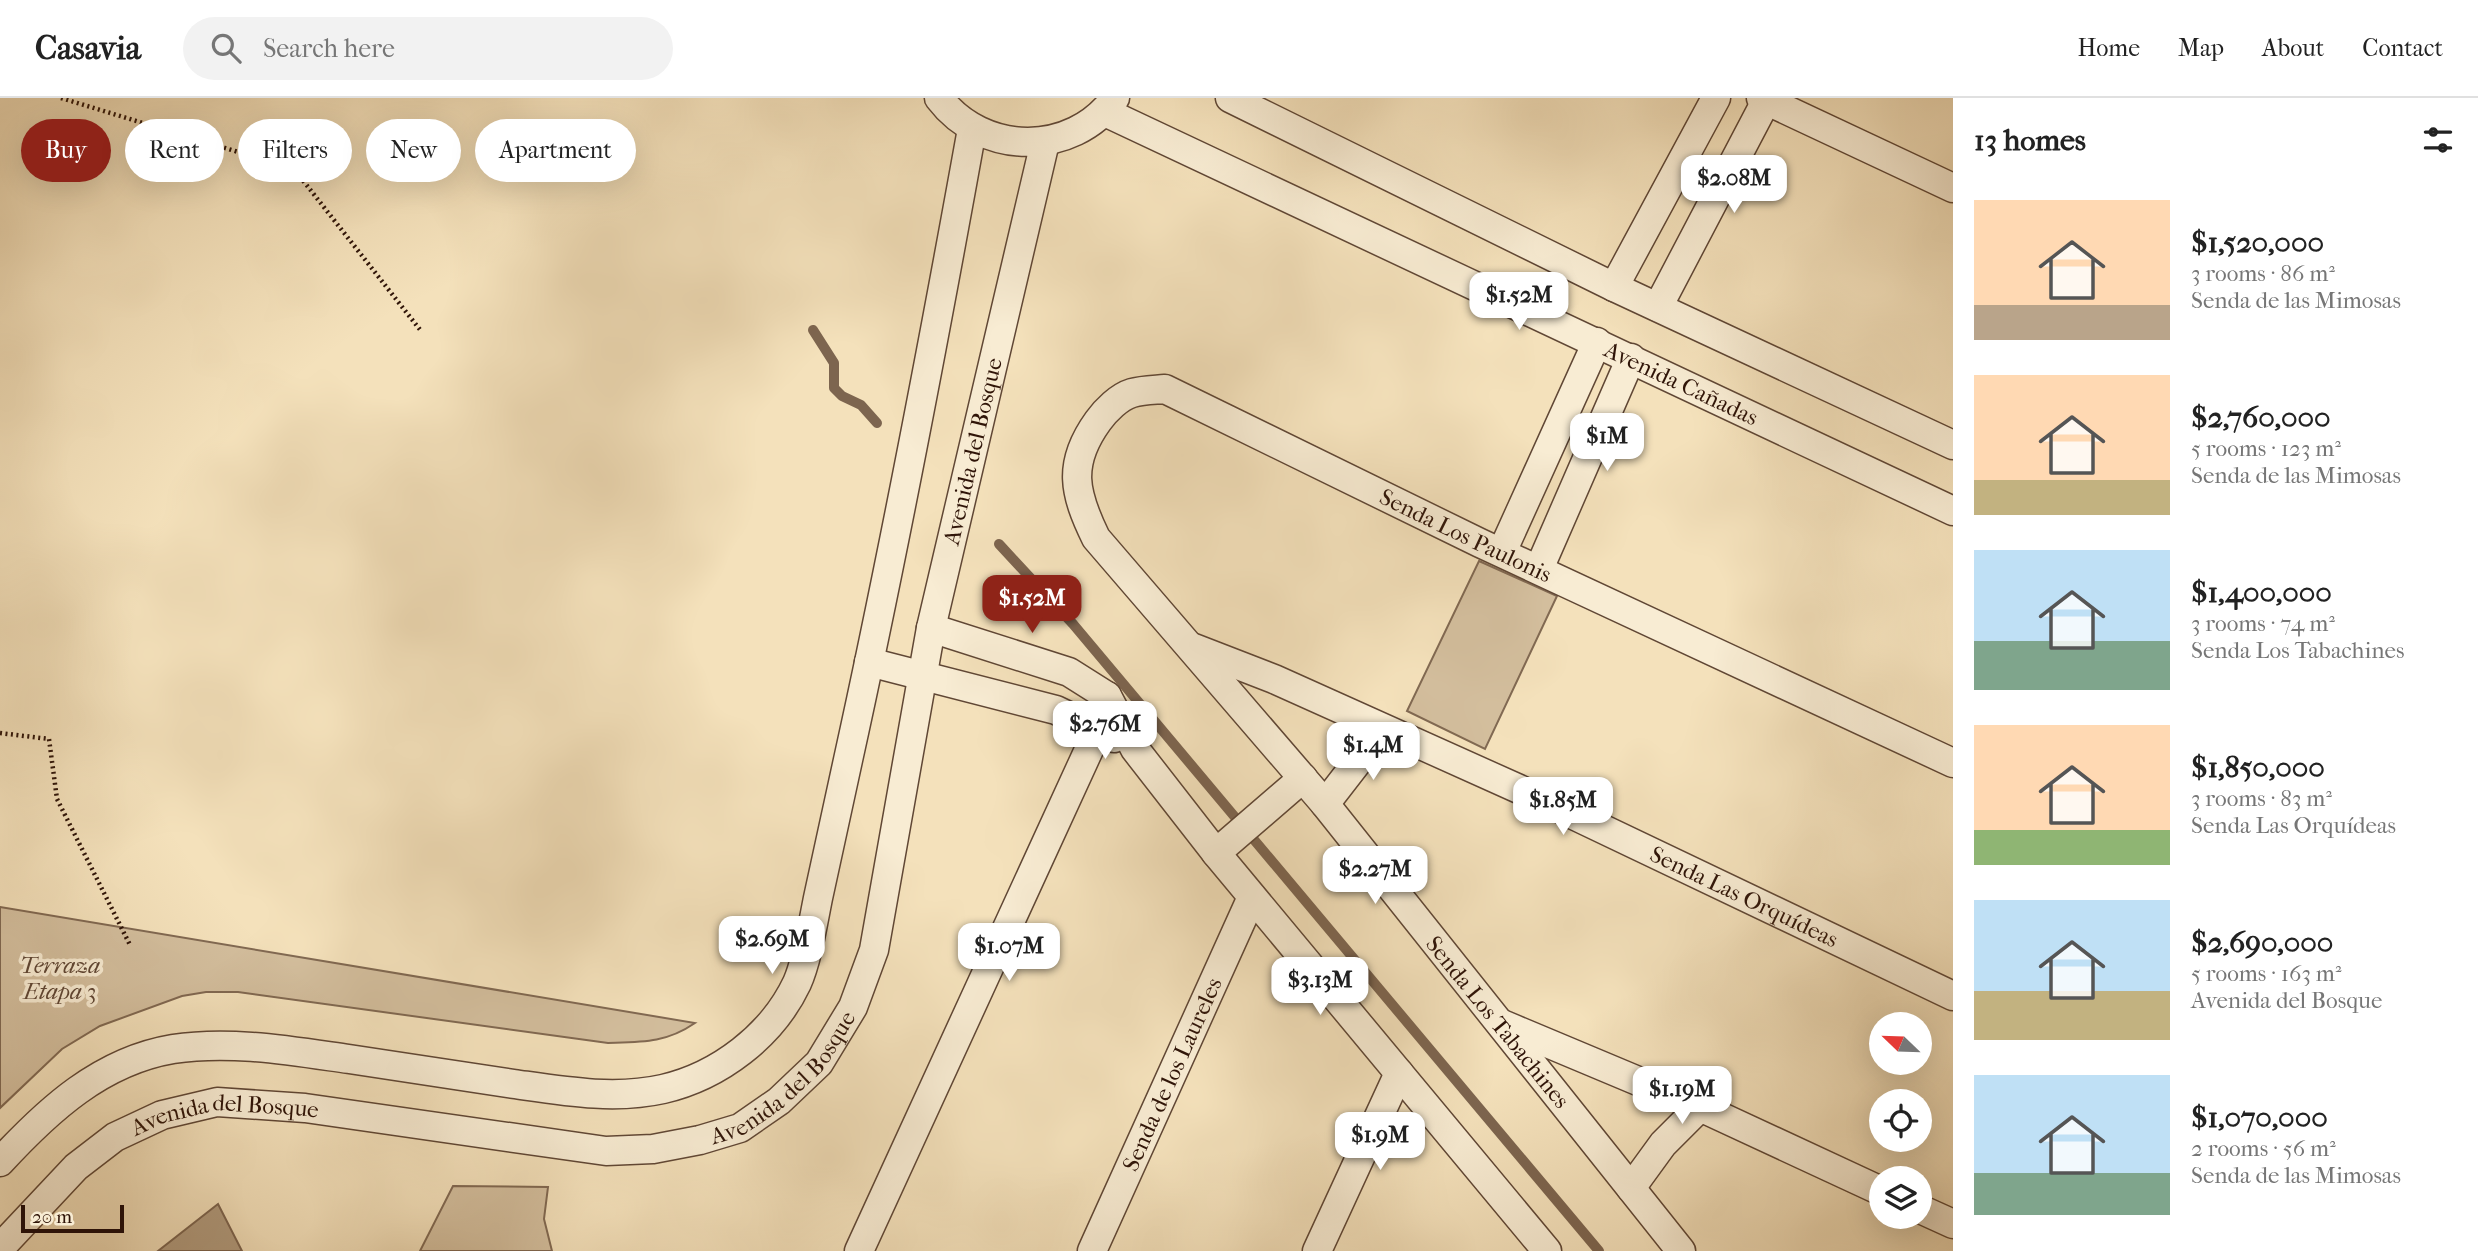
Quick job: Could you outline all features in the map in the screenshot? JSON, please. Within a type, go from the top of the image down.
[{"type":"street","points":[[939,98],[949,111],[972,129],[1007,142],[1045,142],[1067,136],[1087,126],[1110,105]]},
{"type":"street","points":[[1230,98],[1614,287],[1953,445]]},
{"type":"street","points":[[1614,287],[1716,98]]},
{"type":"street","points":[[1658,307],[1763,99],[1953,188]]},
{"type":"street","name":"Avenida Cañadas","points":[[1110,105],[1597,342],[1953,511]]},
{"type":"street","name":"Avenida del Bosque","points":[[0,1162],[34,1125],[70,1094],[118,1065],[171,1049],[219,1045],[310,1054],[554,1090],[616,1095],[661,1090],[691,1081],[746,1049],[771,1023],[797,982],[815,913],[869,662],[972,129]]},
{"type":"street","name":"Avenida del Bosque","points":[[0,1248],[76,1167],[115,1137],[162,1115],[217,1102],[305,1108],[606,1151],[653,1149],[700,1140],[740,1128],[779,1101],[819,1063],[853,1007],[874,950],[931,628],[1045,142]]},
{"type":"street","points":[[1502,552],[1597,342]]},
{"type":"street","points":[[1539,569],[1631,358]]},
{"type":"street","name":"Senda Los Paulonis","points":[[1096,538],[1080,506],[1076,471],[1086,438],[1106,410],[1130,393],[1165,389],[1502,552],[1953,763]]},
{"type":"street","name":"Senda Los Tabachines","points":[[1096,538],[1325,804],[1681,1251]]},
{"type":"street","points":[[931,628],[1069,672],[1107,696],[1135,749],[1216,853],[1543,1249]]},
{"type":"street","name":"Senda Las Orquídeas","points":[[1188,645],[1273,679],[1532,795],[1953,996]]},
{"type":"street","points":[[869,662],[1056,710],[1135,749]]},
{"type":"street","points":[[859,1251],[1098,730],[1107,696]]},
{"type":"street","points":[[1325,804],[1383,729]]},
{"type":"street","points":[[1216,853],[1303,778]]},
{"type":"street","name":"Senda de los Laureles","points":[[1092,1251],[1252,897]]},
{"type":"street","points":[[1499,1023],[1700,1107],[1869,1185]]},
{"type":"street","points":[[1317,1251],[1399,1073]]},
{"type":"street","points":[[1631,1188],[1663,1144],[1700,1107]]},
{"type":"street","points":[[1932,1214],[1953,1224]]},
{"type":"path","points":[[61,98],[294,169],[421,331]]},
{"type":"path","points":[[0,733],[49,739],[57,799],[130,945]]},
{"type":"green space","points":[[1479,561],[1557,596],[1485,749],[1407,711]]},
{"type":"green space","name":"Terraza Etapa 3","points":[[0,907],[695,1023],[664,1038],[643,1042],[608,1043],[238,992],[206,992],[182,996],[100,1026],[62,1049],[0,1108]]},
{"type":"green space","points":[[453,1186],[548,1187],[544,1219],[552,1251],[420,1251]]},
{"type":"shaded area","points":[[218,1204],[242,1251],[158,1251]]},
{"type":"waterway","points":[[813,330],[834,363],[834,388],[842,396],[861,405],[877,423]]},
{"type":"waterway","points":[[999,544],[1073,624],[1599,1251]]}]
